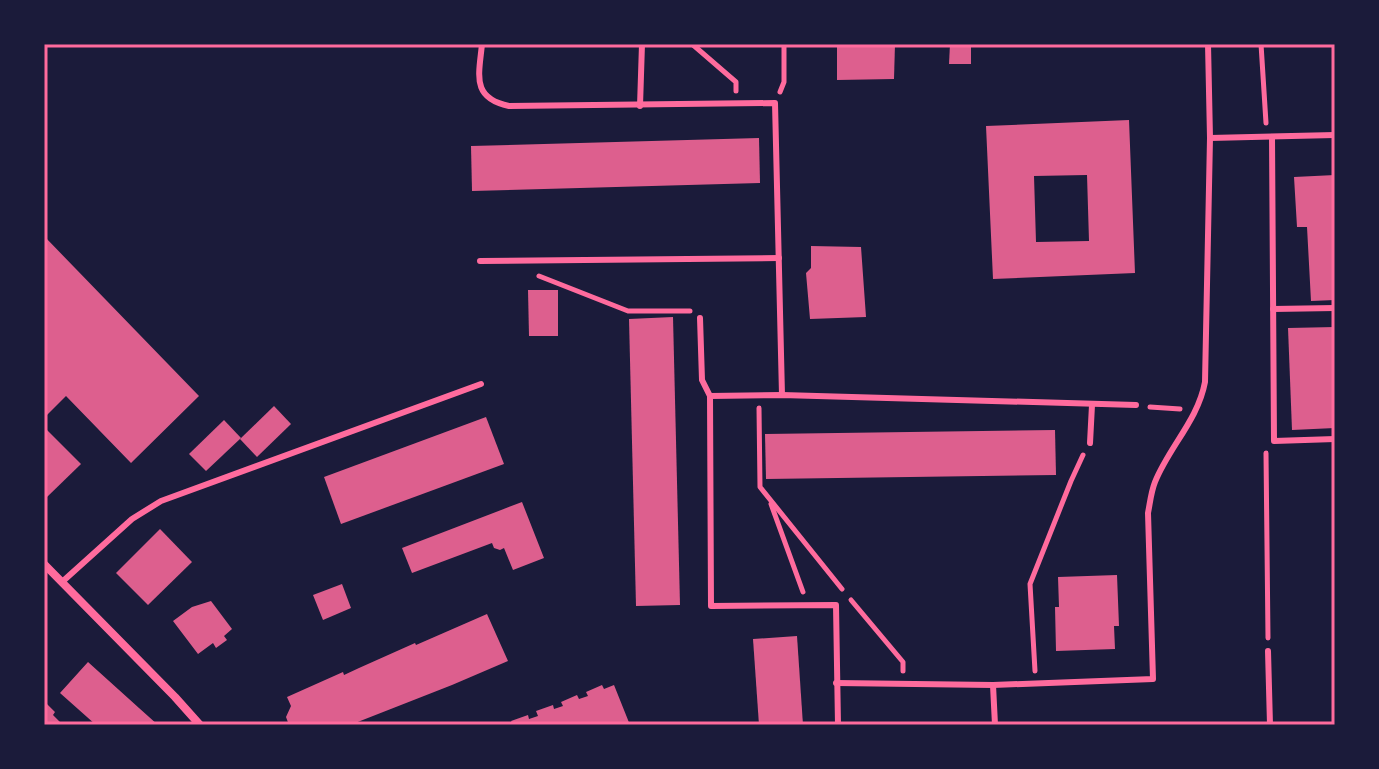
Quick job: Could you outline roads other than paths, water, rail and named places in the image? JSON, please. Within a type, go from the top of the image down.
[{"type":"street","points":[[44,564],[200,725]]},
{"type":"lane","points":[[482,44],[479,84],[482,92],[498,104],[640,106],[775,103],[782,395]]},
{"type":"lane","points":[[640,106],[642,44]]},
{"type":"lane","points":[[836,683],[993,685],[1153,679],[1148,513],[1160,472],[1197,410],[1203,395],[1206,370],[1210,138],[1208,44]]},
{"type":"lane","points":[[1210,138],[1335,135]]},
{"type":"lane","points":[[1270,137],[1274,441],[1335,439]]},
{"type":"lane","points":[[480,261],[779,258]]},
{"type":"lane","points":[[1273,309],[1335,308]]},
{"type":"lane","points":[[700,318],[702,380],[710,396],[711,606],[836,605],[838,725]]},
{"type":"lane","points":[[62,582],[132,519],[161,501],[481,384]]},
{"type":"lane","points":[[710,396],[782,395],[1136,405]]},
{"type":"lane","points":[[1090,443],[1092,405]]},
{"type":"lane","points":[[1268,651],[1270,725]]},
{"type":"lane","points":[[993,685],[995,725]]}]
